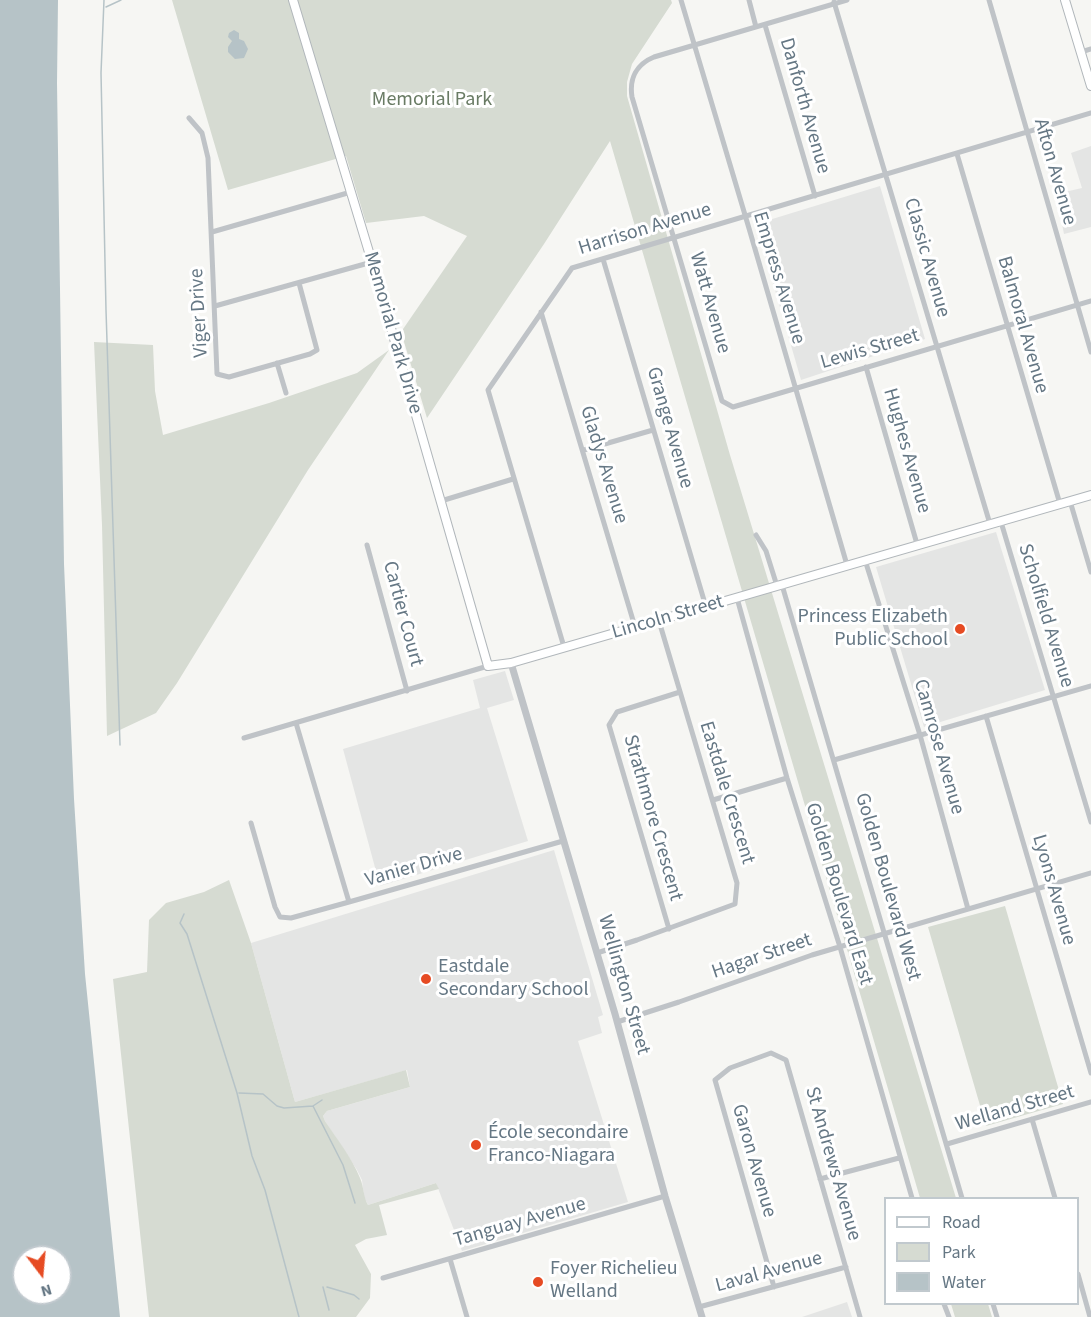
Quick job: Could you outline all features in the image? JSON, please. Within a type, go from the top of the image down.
[{"type":"main road","name":"Memorial Park Drive","points":[[293,0],[372,262],[488,666]]},
{"type":"main road","points":[[1065,0],[1091,86]]},
{"type":"main road","name":"Lincoln Street","points":[[488,666],[511,663],[1091,495]]},
{"type":"street","name":"Empress Avenue","points":[[681,0],[847,565]]},
{"type":"street","points":[[749,0],[756,27]]},
{"type":"street","points":[[694,45],[847,0]]},
{"type":"street","name":"Afton Avenue","points":[[989,0],[1091,352]]},
{"type":"street","name":"Classic Avenue","points":[[834,2],[990,524]]},
{"type":"street","name":"Danforth Avenue","points":[[765,25],[815,196]]},
{"type":"street","name":"Watt Avenue","points":[[694,45],[643,62],[637,69],[631,84],[632,96],[722,402],[727,405]]},
{"type":"street","points":[[1081,52],[1091,49]]},
{"type":"street","name":"Harrison Avenue","points":[[564,647],[488,390],[572,268],[1091,113]]},
{"type":"street","name":"Viger Drive","points":[[189,118],[202,133],[207,152],[218,374],[229,377],[317,350],[299,283]]},
{"type":"street","name":"Balmoral Avenue","points":[[957,154],[1060,504]]},
{"type":"street","points":[[212,232],[351,192]]},
{"type":"street","name":"Grange Avenue","points":[[603,259],[706,607]]},
{"type":"street","points":[[215,306],[372,262]]},
{"type":"street","name":"Lewis Street","points":[[727,405],[733,407],[1091,301]]},
{"type":"street","name":"Gladys Avenue","points":[[541,312],[635,627]]},
{"type":"street","points":[[278,363],[286,393]]},
{"type":"street","name":"Hughes Avenue","points":[[866,367],[917,544]]},
{"type":"street","points":[[584,450],[654,430]]},
{"type":"street","points":[[441,501],[513,479]]},
{"type":"street","points":[[1070,501],[1091,572]]},
{"type":"street","name":"Scholfield Avenue","points":[[1001,522],[1091,822]]},
{"type":"street","name":"Golden Boulevard West","points":[[756,535],[766,552],[780,586],[834,760],[962,1197]]},
{"type":"street","name":"Cartier Court","points":[[368,545],[407,691]]},
{"type":"street","name":"Camrose Avenue","points":[[866,560],[920,735],[968,909]]},
{"type":"street","name":"Golden Boulevard East","points":[[737,598],[787,778],[840,947],[912,1197]]},
{"type":"street","name":"Eastdale Crescent","points":[[597,953],[735,904],[737,883],[658,621]]},
{"type":"street","name":"Wellington Street","points":[[511,663],[702,1317]]},
{"type":"street","name":"Lincoln Street","points":[[244,738],[488,666]]},
{"type":"street","points":[[834,760],[1091,686]]},
{"type":"street","name":"Strathmore Crescent","points":[[669,929],[609,725],[616,712],[680,692]]},
{"type":"street","name":"Lyons Avenue","points":[[986,716],[1091,1073]]},
{"type":"street","name":"Vanier Drive","points":[[296,723],[349,902],[563,841]]},
{"type":"street","points":[[712,800],[787,778]]},
{"type":"street","points":[[250,823],[280,917],[291,918],[349,902]]},
{"type":"street","name":"Hagar Street","points":[[617,1022],[785,963],[1091,873]]},
{"type":"street","name":"St Andrews Avenue","points":[[747,1062],[771,1053],[786,1060],[860,1317]]},
{"type":"street","name":"Garon Avenue","points":[[747,1062],[730,1068],[715,1080],[774,1287]]},
{"type":"street","name":"Welland Street","points":[[946,1144],[1091,1102]]},
{"type":"street","points":[[1032,1119],[1055,1197]]},
{"type":"street","points":[[820,1179],[899,1158]]},
{"type":"street","name":"Tanguay Avenue","points":[[383,1278],[666,1196]]},
{"type":"street","points":[[450,1259],[467,1317]]},
{"type":"street","name":"Laval Avenue","points":[[699,1308],[846,1267]]},
{"type":"street","points":[[1079,1281],[1090,1317]]},
{"type":"shaded area","points":[[1091,146],[1091,227],[1064,234],[1056,194],[1082,188],[1071,153]]},
{"type":"shaded area","points":[[880,186],[925,339],[801,380],[756,224]]},
{"type":"shaded area","name":"Princess Elizabeth Public School","points":[[996,532],[1045,690],[924,727],[876,567]]},
{"type":"shaded area","points":[[505,671],[514,700],[487,708],[528,841],[380,886],[343,749],[480,708],[473,680]]},
{"type":"shaded area","points":[[554,850],[603,1015],[598,1017],[602,1033],[578,1041],[628,1202],[462,1251],[436,1183],[368,1205],[357,1170],[323,1116],[327,1111],[410,1087],[407,1070],[295,1102],[251,943]]},
{"type":"shaded area","points":[[847,1302],[852,1317],[802,1317]]},
{"type":"green space","name":"Memorial Park","points":[[172,0],[671,0],[672,3],[632,64],[627,82],[627,96],[730,455],[956,1197],[920,1197],[610,141],[427,418],[401,332],[467,236],[424,216],[366,223],[346,156],[228,190]]},
{"type":"green space","points":[[94,342],[153,345],[155,391],[163,435],[357,373],[389,350],[308,470],[177,683],[156,713],[107,736],[102,525]]},
{"type":"green space","points":[[229,880],[251,943],[295,1102],[406,1070],[410,1087],[327,1111],[323,1116],[357,1171],[368,1205],[436,1183],[439,1189],[379,1205],[387,1235],[366,1239],[355,1245],[371,1274],[370,1298],[356,1317],[149,1317],[113,979],[147,972],[149,920],[166,903],[204,892]]},
{"type":"green space","points":[[1005,906],[1063,1104],[986,1126],[928,927]]},
{"type":"green space","points":[[951,1305],[988,1305],[992,1317],[955,1317]]},
{"type":"water","points":[[0,0],[58,0],[57,83],[64,564],[74,799],[85,974],[120,1317],[0,1317]]},
{"type":"water","points":[[234,30],[239,33],[239,39],[244,41],[248,49],[244,58],[235,59],[228,52],[232,41],[228,37],[229,33]]},
{"type":"waterway","points":[[104,0],[101,73],[106,310],[120,745]]},
{"type":"waterway","points":[[106,7],[121,0]]},
{"type":"waterway","points":[[184,914],[180,923],[187,934],[237,1093],[252,1156],[265,1190],[299,1317]]},
{"type":"waterway","points":[[239,1093],[263,1094],[277,1106],[284,1108],[313,1106],[322,1100]]},
{"type":"waterway","points":[[313,1106],[343,1165],[355,1203]]},
{"type":"waterway","points":[[323,1287],[329,1310]]},
{"type":"waterway","points":[[327,1287],[354,1295],[359,1299]]},
{"type":"place","name":"Princess Elizabeth Public School","points":[[960,629]]},
{"type":"place","name":"Eastdale Secondary School","points":[[426,979]]},
{"type":"place","name":"École secondaire Franco-Niagara","points":[[476,1145]]},
{"type":"place","name":"Foyer Richelieu Welland","points":[[538,1282]]}]
